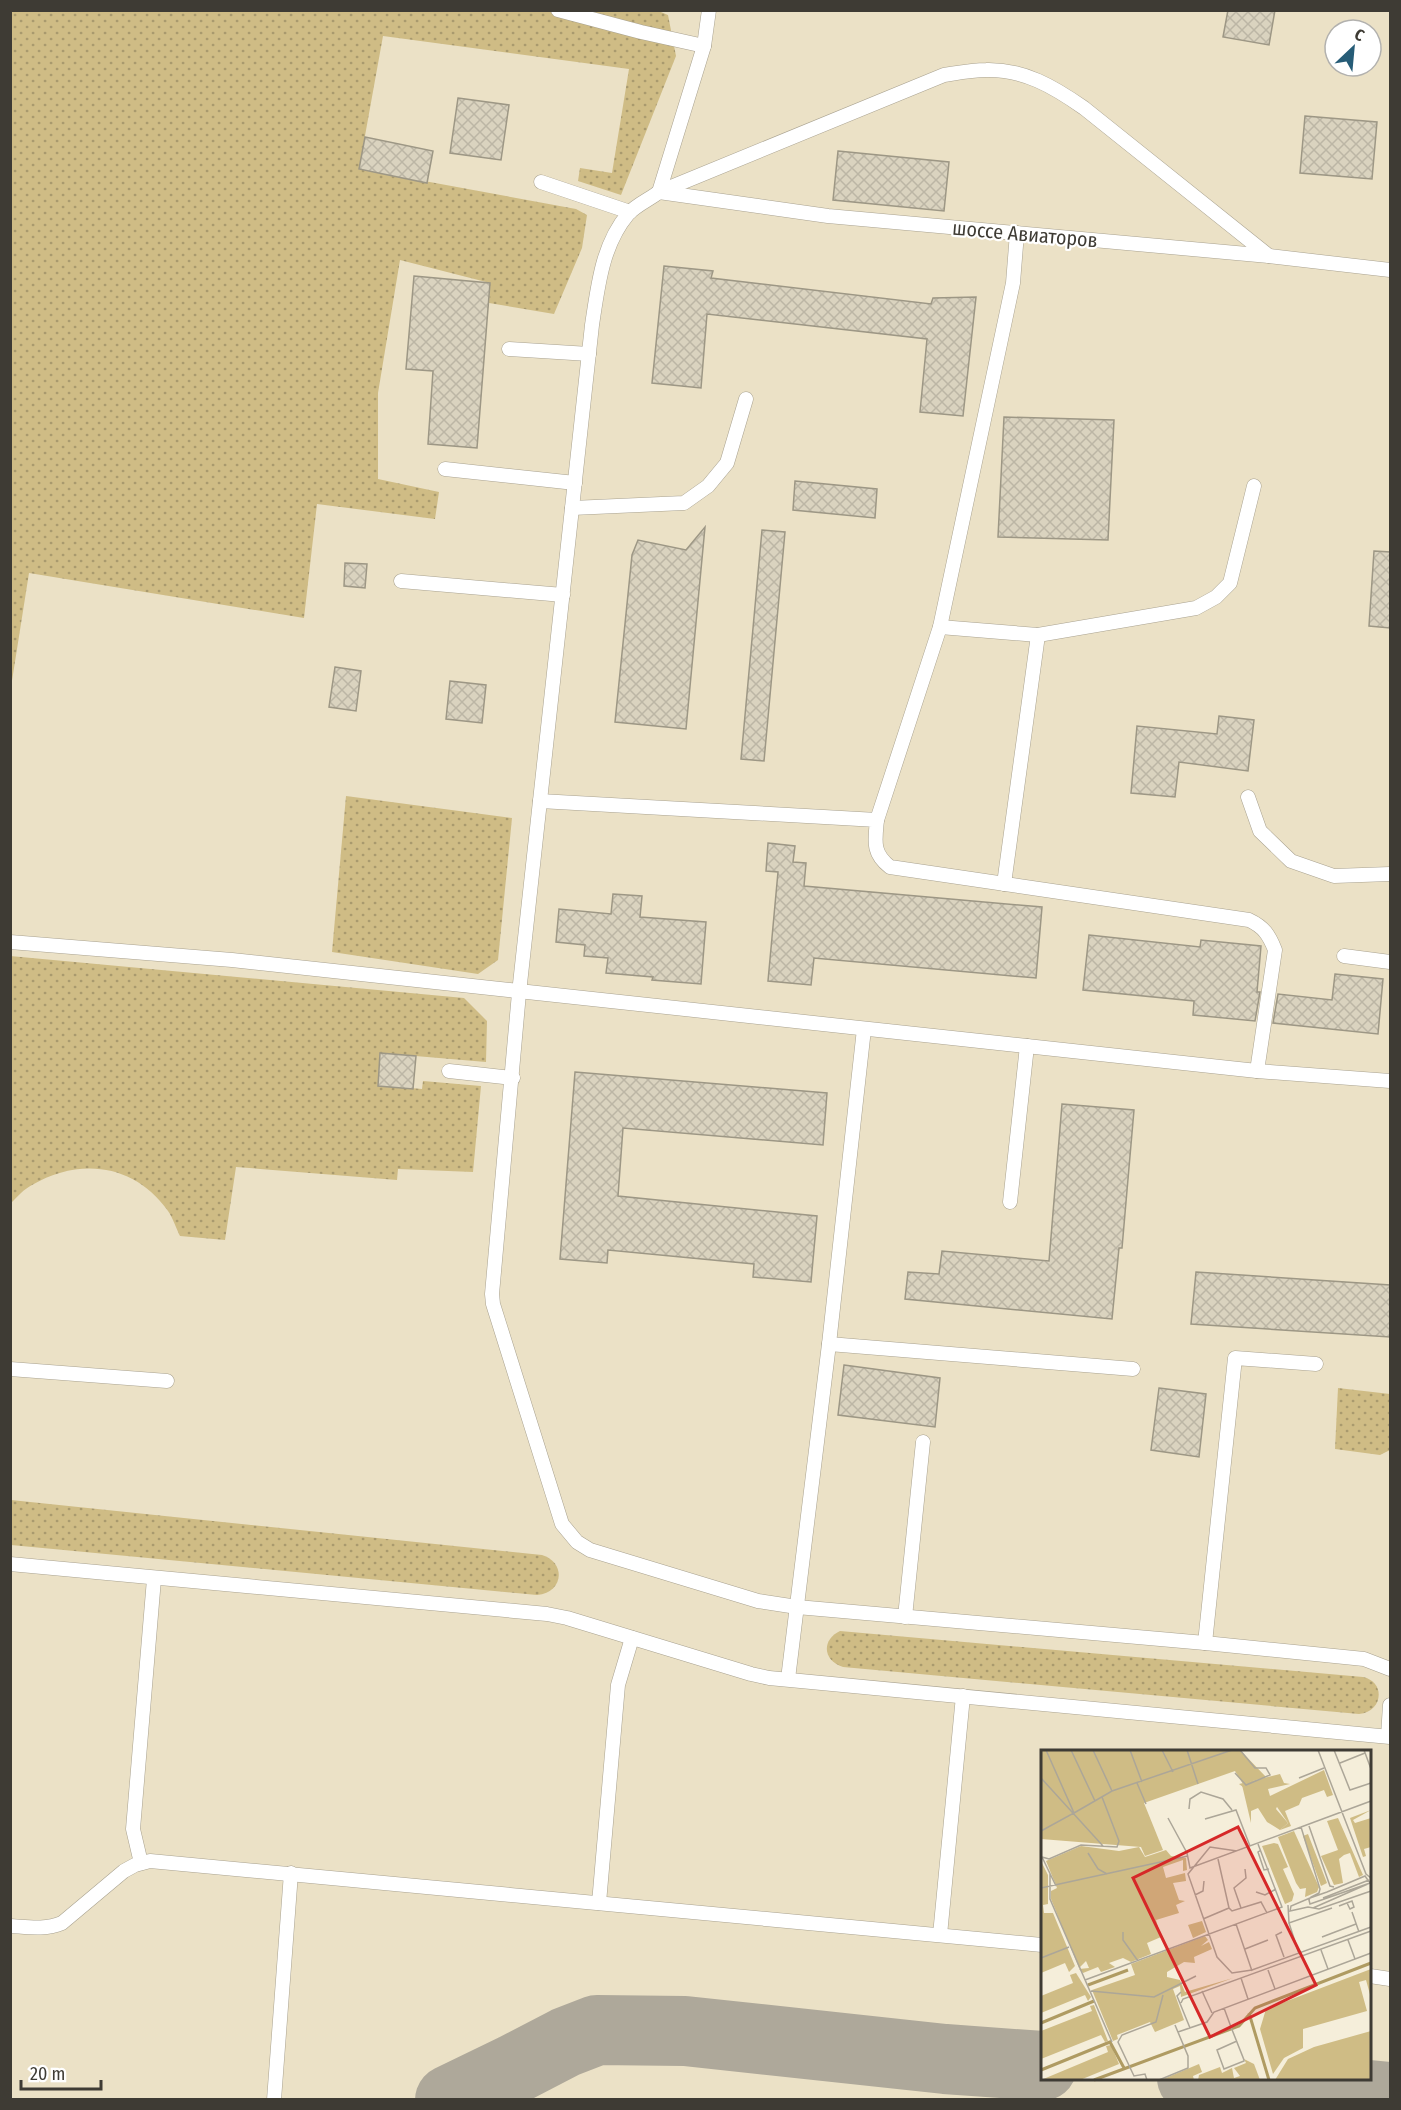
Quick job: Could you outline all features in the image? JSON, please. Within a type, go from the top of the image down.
[{"type":"lane","points":[[558,10],[704,46]]},
{"type":"lane","points":[[660,192],[704,46],[709,10]]},
{"type":"lane","points":[[1269,256],[1084,108],[1053,87],[1022,74],[986,70],[944,75],[660,192],[630,212],[612,237],[600,277],[589,354],[519,993],[493,1304],[562,1524],[577,1542],[590,1550],[758,1601],[797,1607],[1364,1659],[1390,1669]]},
{"type":"lane","points":[[541,182],[630,212]]},
{"type":"lane","name":"шоссе Авиаторов","points":[[660,192],[828,216],[1269,256],[1390,270]]},
{"type":"lane","points":[[1017,233],[1013,283],[940,627],[877,820],[875,846],[880,859],[890,867],[1249,920],[1260,926],[1269,935],[1275,950],[1257,1071]]},
{"type":"lane","points":[[509,349],[589,354]]},
{"type":"lane","points":[[572,508],[684,503],[708,486],[727,462],[746,399]]},
{"type":"lane","points":[[445,469],[575,483]]},
{"type":"lane","points":[[940,627],[1038,634],[1196,608],[1216,597],[1230,584],[1254,486]]},
{"type":"lane","points":[[401,581],[563,595]]},
{"type":"lane","points":[[1005,884],[1038,634]]},
{"type":"lane","points":[[1248,796],[1260,831],[1291,861],[1334,876],[1390,874]]},
{"type":"lane","points":[[540,801],[877,820]]},
{"type":"lane","points":[[10,942],[232,960],[519,993],[1257,1071],[1390,1081]]},
{"type":"lane","points":[[1344,956],[1390,962]]},
{"type":"lane","points":[[788,1679],[829,1344],[864,1029]]},
{"type":"lane","points":[[1010,1203],[1027,1046]]},
{"type":"lane","points":[[449,1071],[513,1078]]},
{"type":"lane","points":[[829,1344],[1133,1370]]},
{"type":"lane","points":[[1205,1643],[1234,1358],[1316,1364]]},
{"type":"lane","points":[[10,1368],[167,1381]]},
{"type":"lane","points":[[905,1617],[923,1442]]},
{"type":"lane","points":[[10,1564],[547,1614],[567,1618],[751,1674],[788,1679],[1389,1736],[1390,1705]]},
{"type":"lane","points":[[141,1863],[133,1829],[154,1578]]},
{"type":"lane","points":[[599,1903],[618,1685],[632,1638]]},
{"type":"lane","points":[[940,1935],[963,1696]]},
{"type":"lane","points":[[10,1926],[53,1927],[62,1923],[124,1871],[141,1863],[165,1861],[1041,1945]]},
{"type":"lane","points":[[274,2100],[291,1873]]},
{"type":"lane","points":[[1371,1977],[1390,1978]]},
{"type":"shaded area","points":[[656,10],[668,15],[676,56],[621,195],[578,181],[580,168],[612,173],[629,69],[383,36],[359,169],[576,209],[587,215],[582,248],[554,314],[489,303],[490,283],[400,260],[378,393],[378,479],[439,492],[435,519],[317,504],[304,618],[29,573],[11,687],[11,11]]},
{"type":"shaded area","points":[[11,11],[1390,11],[1390,2099],[11,2100]]},
{"type":"shaded area","points":[[346,796],[512,818],[498,960],[478,974],[332,952]]},
{"type":"shaded area","points":[[10,956],[464,998],[487,1021],[486,1062],[380,1053],[378,1085],[422,1089],[423,1081],[481,1086],[473,1172],[398,1169],[397,1180],[236,1167],[225,1240],[180,1236],[170,1214],[155,1195],[140,1183],[106,1170],[87,1169],[50,1176],[29,1187],[11,1203]]},
{"type":"shaded area","points":[[1338,1388],[1390,1394],[1390,1450],[1380,1455],[1335,1449]]},
{"type":"shaded area","points":[[11,1500],[542,1555],[555,1564],[559,1577],[552,1589],[537,1595],[11,1545]]},
{"type":"shaded area","points":[[840,1631],[1363,1677],[1375,1685],[1379,1697],[1373,1708],[1359,1714],[843,1667],[831,1660],[827,1650],[830,1640]]},
{"type":"building","points":[[1228,10],[1275,10],[1269,45],[1223,37]]},
{"type":"building","points":[[458,98],[509,105],[501,160],[450,153]]},
{"type":"building","points":[[1305,116],[1377,122],[1372,179],[1300,173]]},
{"type":"building","points":[[365,137],[433,151],[427,183],[359,169]]},
{"type":"building","points":[[838,151],[949,162],[944,211],[833,200]]},
{"type":"building","points":[[664,266],[713,271],[711,278],[931,304],[933,298],[976,297],[963,416],[920,412],[927,339],[707,314],[701,388],[652,383]]},
{"type":"building","points":[[414,276],[490,283],[477,448],[428,444],[433,371],[406,369]]},
{"type":"building","points":[[1004,417],[1114,420],[1108,540],[998,537]]},
{"type":"building","points":[[795,481],[877,489],[875,518],[793,510]]},
{"type":"building","points":[[705,527],[686,729],[615,722],[632,555],[638,540],[686,550]]},
{"type":"building","points":[[762,530],[785,532],[764,761],[741,759]]},
{"type":"building","points":[[1374,551],[1390,552],[1390,628],[1369,626]]},
{"type":"building","points":[[345,563],[367,564],[365,588],[344,586]]},
{"type":"building","points":[[335,667],[361,671],[356,711],[329,707]]},
{"type":"building","points":[[450,681],[486,685],[482,723],[446,719]]},
{"type":"building","points":[[1219,716],[1254,720],[1248,771],[1179,762],[1175,797],[1131,793],[1137,726],[1217,734]]},
{"type":"building","points":[[768,843],[795,846],[793,862],[806,863],[804,886],[1042,907],[1036,978],[814,958],[811,985],[768,981],[778,872],[766,871]]},
{"type":"building","points":[[613,894],[642,896],[640,917],[706,922],[701,984],[606,973],[608,958],[584,956],[585,945],[556,942],[559,909],[611,914]]},
{"type":"building","points":[[1089,935],[1200,947],[1201,940],[1261,946],[1257,992],[1260,992],[1255,1021],[1193,1015],[1194,1001],[1083,990]]},
{"type":"building","points":[[1335,974],[1383,979],[1378,1034],[1273,1023],[1278,994],[1332,1000]]},
{"type":"building","points":[[380,1053],[416,1056],[413,1089],[378,1086]]},
{"type":"building","points":[[575,1072],[827,1093],[823,1145],[623,1128],[618,1196],[817,1216],[811,1282],[753,1277],[754,1264],[608,1250],[607,1263],[560,1259]]},
{"type":"building","points":[[1062,1104],[1134,1110],[1122,1248],[1119,1248],[1112,1319],[905,1299],[908,1272],[939,1274],[942,1251],[1049,1261]]},
{"type":"building","points":[[1196,1272],[1390,1285],[1390,1337],[1191,1324]]},
{"type":"building","points":[[844,1365],[940,1378],[935,1427],[838,1415]]},
{"type":"building","points":[[1159,1388],[1206,1394],[1199,1457],[1151,1450]]},
{"type":"taxiway","points":[[450,2100],[566,2042],[597,2030],[685,2031],[945,2059],[1041,2066]]},
{"type":"taxiway","points":[[1213,2080],[1390,2097]]}]
